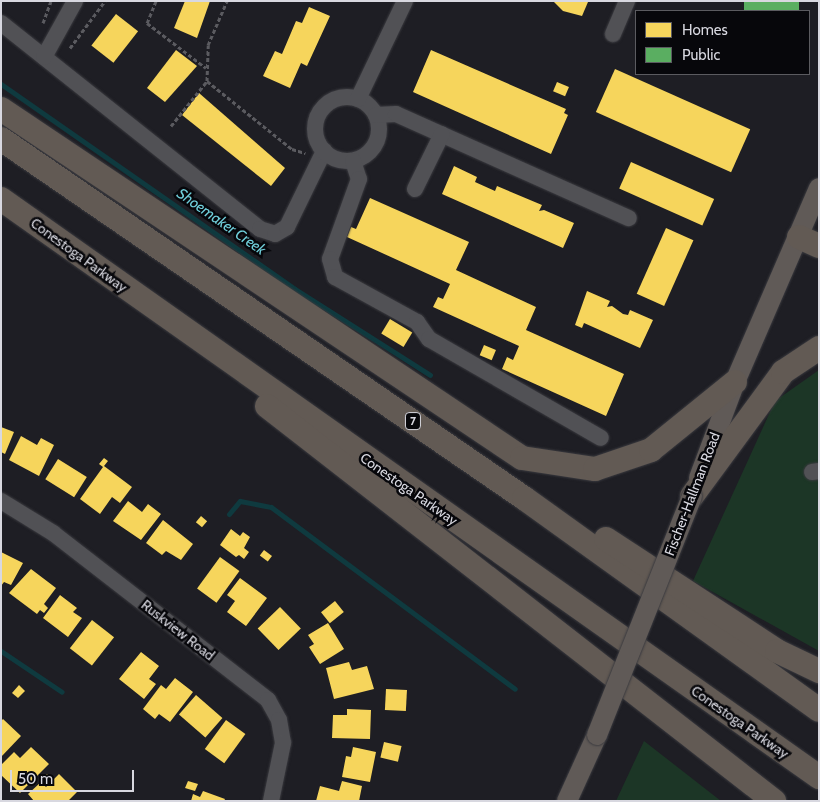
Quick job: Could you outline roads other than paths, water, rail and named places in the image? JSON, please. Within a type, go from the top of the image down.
[{"type":"highway","points":[[1,108],[522,458],[595,469],[651,450],[735,382]]},
{"type":"highway","name":"7","points":[[1,139],[524,498],[819,710]]},
{"type":"highway","name":"Conestoga Parkway","points":[[1,199],[234,366],[819,777]]},
{"type":"highway","points":[[692,496],[783,372],[819,348]]},
{"type":"highway","points":[[234,366],[269,409],[774,801]]},
{"type":"highway","points":[[524,498],[574,517],[777,651],[819,672]]},
{"type":"main road","name":"Fischer-Hallman Road","points":[[567,801],[597,735],[735,382],[808,233],[819,188]]},
{"type":"street","points":[[44,56],[75,1]]},
{"type":"street","points":[[358,99],[404,1]]},
{"type":"street","points":[[613,34],[627,1]]},
{"type":"street","points":[[1,23],[260,229],[275,234],[287,227],[324,151]]},
{"type":"street","points":[[337,99],[358,99],[376,115],[379,134],[376,144],[370,152],[353,161],[332,158],[324,151],[316,132],[321,112],[337,99]]},
{"type":"street","points":[[376,115],[396,114],[629,218]]},
{"type":"street","points":[[415,189],[442,134]]},
{"type":"street","points":[[353,161],[359,179],[330,259],[335,277],[417,322],[429,338],[601,438]]},
{"type":"street","name":"Ruskview Road","points":[[1,501],[53,533],[268,700],[279,720],[283,743],[271,801]]},
{"type":"waterway","name":"Shoemaker Creek","points":[[1,84],[295,289],[430,375]]},
{"type":"waterway","points":[[229,514],[240,501],[271,507],[515,689]]},
{"type":"waterway","points":[[1,651],[62,692]]}]
